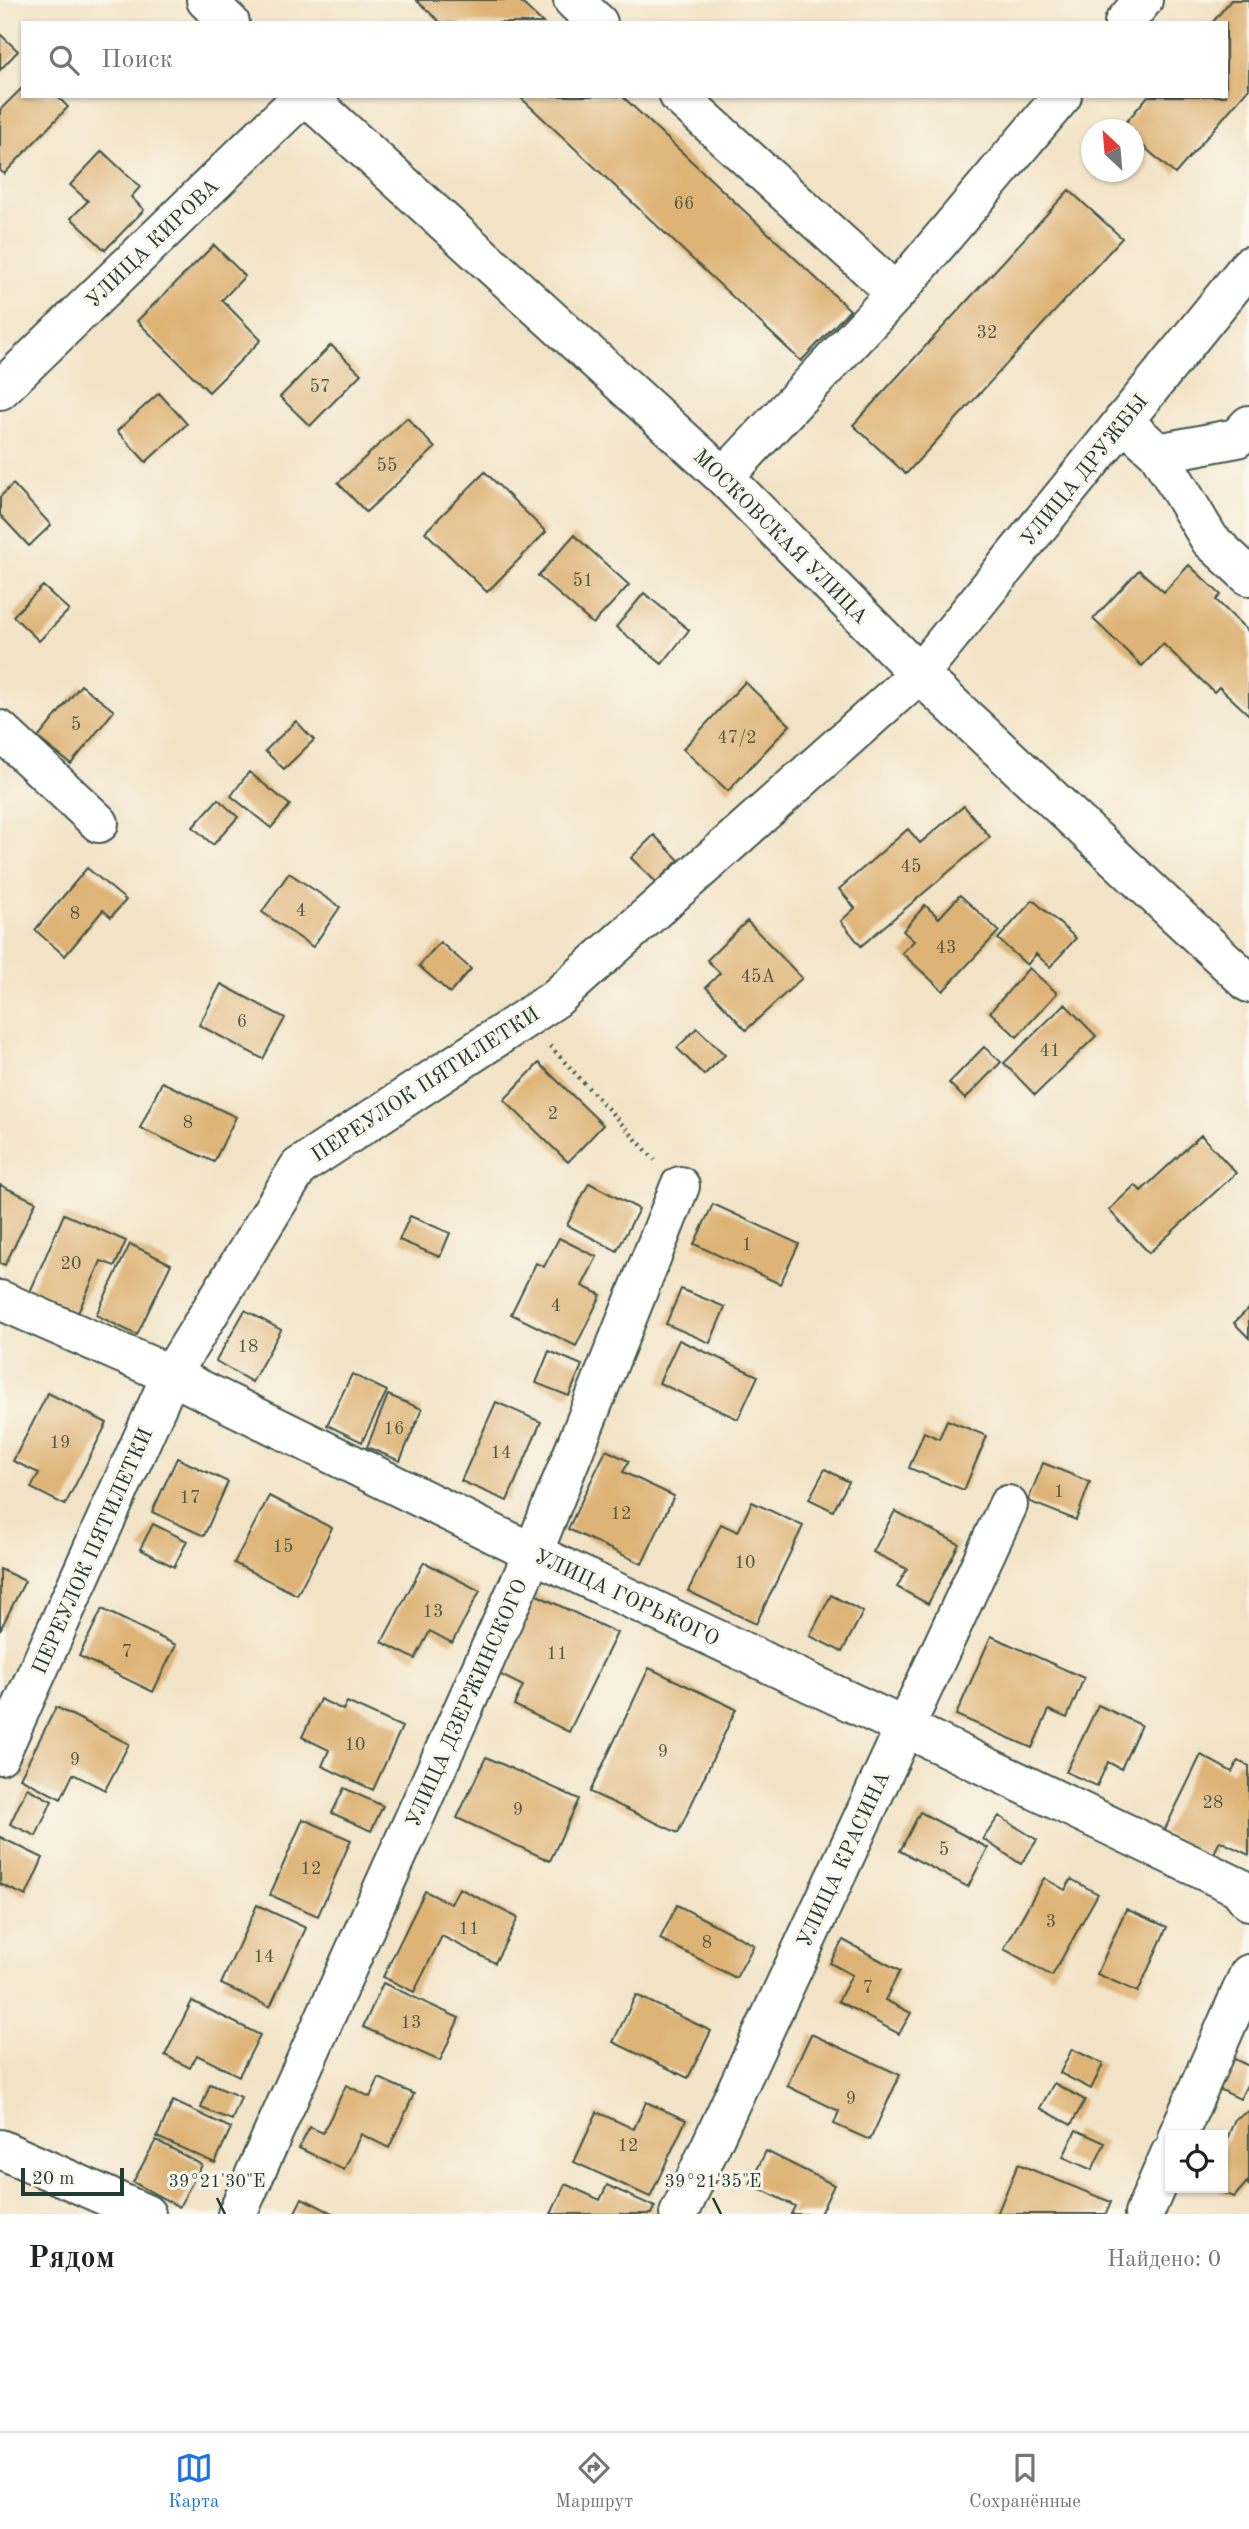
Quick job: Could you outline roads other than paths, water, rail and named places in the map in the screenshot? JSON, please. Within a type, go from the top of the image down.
[{"type":"street","points":[[206,0],[228,21]]},
{"type":"street","points":[[573,0],[596,21]]},
{"type":"street","points":[[1126,21],[1143,0]]},
{"type":"street","name":"УЛИЦА КИРОВА","points":[[0,390],[302,98]]},
{"type":"street","name":"МОСКОВСКАЯ УЛИЦА","points":[[306,98],[724,477],[919,674],[1249,983]]},
{"type":"street","points":[[681,98],[896,293]]},
{"type":"street","points":[[724,477],[896,293],[1060,98]]},
{"type":"street","name":"УЛИЦА ДРУЖБЫ","points":[[919,674],[1249,266]]},
{"type":"street","points":[[1123,421],[1158,453],[1210,540],[1249,576]]},
{"type":"street","points":[[1158,453],[1237,438],[1249,425]]},
{"type":"street","name":"ПЕРЕУЛОК ПЯТИЛЕТКИ","points":[[0,1755],[171,1375],[299,1167],[555,999],[919,674]]},
{"type":"street","points":[[0,730],[99,822]]},
{"type":"street","name":"УЛИЦА ДЗЕРЖИНСКОГО","points":[[237,2214],[533,1553],[680,1186]]},
{"type":"street","name":"УЛИЦА ГОРЬКОГО","points":[[0,1300],[171,1375],[533,1553],[1238,1887],[1249,1901]]},
{"type":"street","name":"УЛИЦА КРАСИНА","points":[[679,2214],[1008,1505]]},
{"type":"street","points":[[1180,2130],[1249,1974]]},
{"type":"street","points":[[0,2149],[146,2214]]},
{"type":"street","points":[[1144,2214],[1165,2166]]}]
